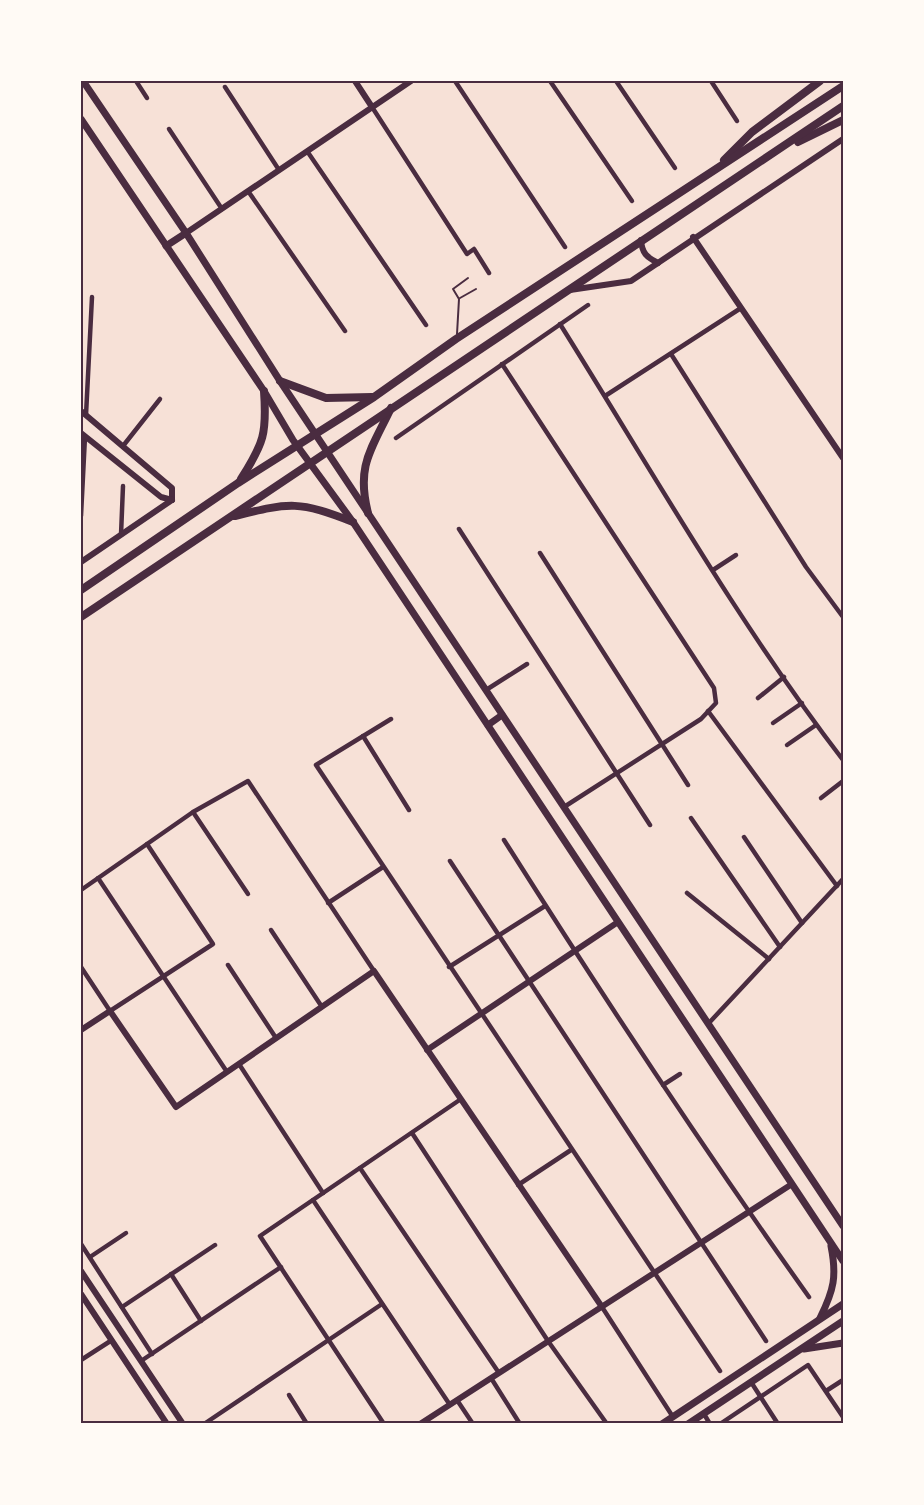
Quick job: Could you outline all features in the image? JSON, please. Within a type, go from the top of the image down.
[{"type":"highway","points":[[714,171],[752,132],[820,81]]},
{"type":"highway","points":[[81,590],[238,483],[374,397],[456,339],[843,86]]},
{"type":"highway","points":[[81,617],[843,106]]},
{"type":"highway","points":[[783,148],[843,120]]},
{"type":"highway","points":[[280,381],[326,398],[374,397]]},
{"type":"highway","points":[[238,483],[261,449],[266,420],[264,391]]},
{"type":"highway","points":[[368,513],[362,490],[362,475],[366,461],[391,408]]},
{"type":"highway","points":[[228,518],[282,504],[295,504],[322,510],[353,522]]},
{"type":"main road","points":[[83,81],[186,233],[315,434],[843,1226]]},
{"type":"main road","points":[[81,120],[264,391],[296,445],[353,522],[843,1261]]},
{"type":"main road","points":[[166,246],[186,233]]},
{"type":"main road","points":[[488,725],[502,715]]},
{"type":"main road","points":[[819,1320],[831,1298],[836,1271],[829,1240]]},
{"type":"main road","points":[[662,1424],[843,1304]]},
{"type":"main road","points":[[688,1424],[843,1321]]},
{"type":"main road","points":[[798,1351],[843,1342]]},
{"type":"street","points":[[136,81],[147,98]]},
{"type":"street","points":[[355,81],[467,254],[474,249],[489,273]]},
{"type":"street","points":[[186,233],[411,81]]},
{"type":"street","points":[[455,81],[565,247]]},
{"type":"street","points":[[550,81],[632,201]]},
{"type":"street","points":[[616,81],[675,168]]},
{"type":"street","points":[[711,81],[737,121]]},
{"type":"street","points":[[225,87],[279,170]]},
{"type":"street","points":[[169,129],[222,209]]},
{"type":"street","points":[[566,291],[632,281],[693,237],[841,140],[843,149]]},
{"type":"street","points":[[308,151],[426,325]]},
{"type":"street","points":[[248,191],[345,331]]},
{"type":"street","points":[[693,237],[843,458]]},
{"type":"street","points":[[641,240],[647,257],[658,263]]},
{"type":"street","points":[[92,297],[83,413],[172,488],[172,500]]},
{"type":"street","points":[[396,438],[588,305]]},
{"type":"street","points":[[605,396],[741,308]]},
{"type":"street","points":[[560,324],[713,570],[816,725],[843,760]]},
{"type":"street","points":[[670,354],[806,567],[843,617]]},
{"type":"street","points":[[502,364],[714,688],[716,703],[701,719],[564,807]]},
{"type":"street","points":[[114,459],[160,399]]},
{"type":"street","points":[[83,435],[161,497],[172,500]]},
{"type":"street","points":[[81,516],[83,435]]},
{"type":"street","points":[[121,535],[123,486]]},
{"type":"street","points":[[81,562],[172,500]]},
{"type":"street","points":[[459,529],[650,825]]},
{"type":"street","points":[[540,553],[688,785]]},
{"type":"street","points":[[713,570],[736,555]]},
{"type":"street","points":[[486,690],[527,664]]},
{"type":"street","points":[[758,698],[784,677]]},
{"type":"street","points":[[773,723],[802,703]]},
{"type":"street","points":[[708,711],[837,886]]},
{"type":"street","points":[[391,719],[316,765],[720,1371]]},
{"type":"street","points":[[787,745],[816,725]]},
{"type":"street","points":[[363,736],[410,810]]},
{"type":"street","points":[[81,890],[194,812],[248,781],[602,1307],[673,1417]]},
{"type":"street","points":[[821,798],[843,781]]},
{"type":"street","points":[[194,812],[248,894]]},
{"type":"street","points":[[690,818],[780,947]]},
{"type":"street","points":[[744,837],[802,923]]},
{"type":"street","points":[[504,840],[663,1085],[748,1212],[809,1297]]},
{"type":"street","points":[[81,1030],[213,944],[147,844]]},
{"type":"street","points":[[450,861],[766,1341]]},
{"type":"street","points":[[328,903],[383,867]]},
{"type":"street","points":[[98,878],[227,1072]]},
{"type":"street","points":[[708,1024],[843,879]]},
{"type":"street","points":[[687,893],[769,959]]},
{"type":"street","points":[[449,967],[545,906]]},
{"type":"street","points":[[427,1050],[618,922]]},
{"type":"street","points":[[271,930],[322,1007]]},
{"type":"street","points":[[228,965],[276,1038]]},
{"type":"street","points":[[81,967],[176,1107],[374,971]]},
{"type":"street","points":[[239,1064],[323,1193]]},
{"type":"street","points":[[663,1085],[680,1074]]},
{"type":"street","points":[[384,1424],[260,1236],[461,1099]]},
{"type":"street","points":[[412,1133],[548,1341],[606,1424]]},
{"type":"street","points":[[519,1185],[571,1150]]},
{"type":"street","points":[[360,1168],[499,1373]]},
{"type":"street","points":[[420,1424],[792,1184]]},
{"type":"street","points":[[313,1200],[450,1405]]},
{"type":"street","points":[[90,1257],[126,1233]]},
{"type":"street","points":[[81,1244],[152,1354]]},
{"type":"street","points":[[122,1307],[215,1245]]},
{"type":"street","points":[[141,1361],[281,1268]]},
{"type":"street","points":[[81,1271],[183,1424]]},
{"type":"street","points":[[171,1274],[201,1321]]},
{"type":"street","points":[[81,1294],[168,1424]]},
{"type":"street","points":[[204,1424],[382,1304]]},
{"type":"street","points":[[81,1360],[112,1340]]},
{"type":"street","points":[[720,1424],[808,1365],[843,1417]]},
{"type":"street","points":[[491,1378],[520,1424]]},
{"type":"street","points":[[826,1391],[843,1380]]},
{"type":"street","points":[[751,1382],[778,1424]]},
{"type":"street","points":[[289,1395],[307,1424]]},
{"type":"street","points":[[457,1400],[473,1424]]},
{"type":"street","points":[[704,1414],[710,1424]]},
{"type":"lane","points":[[456,339],[459,328],[459,299],[453,289],[468,278]]},
{"type":"lane","points":[[459,299],[476,289]]}]
